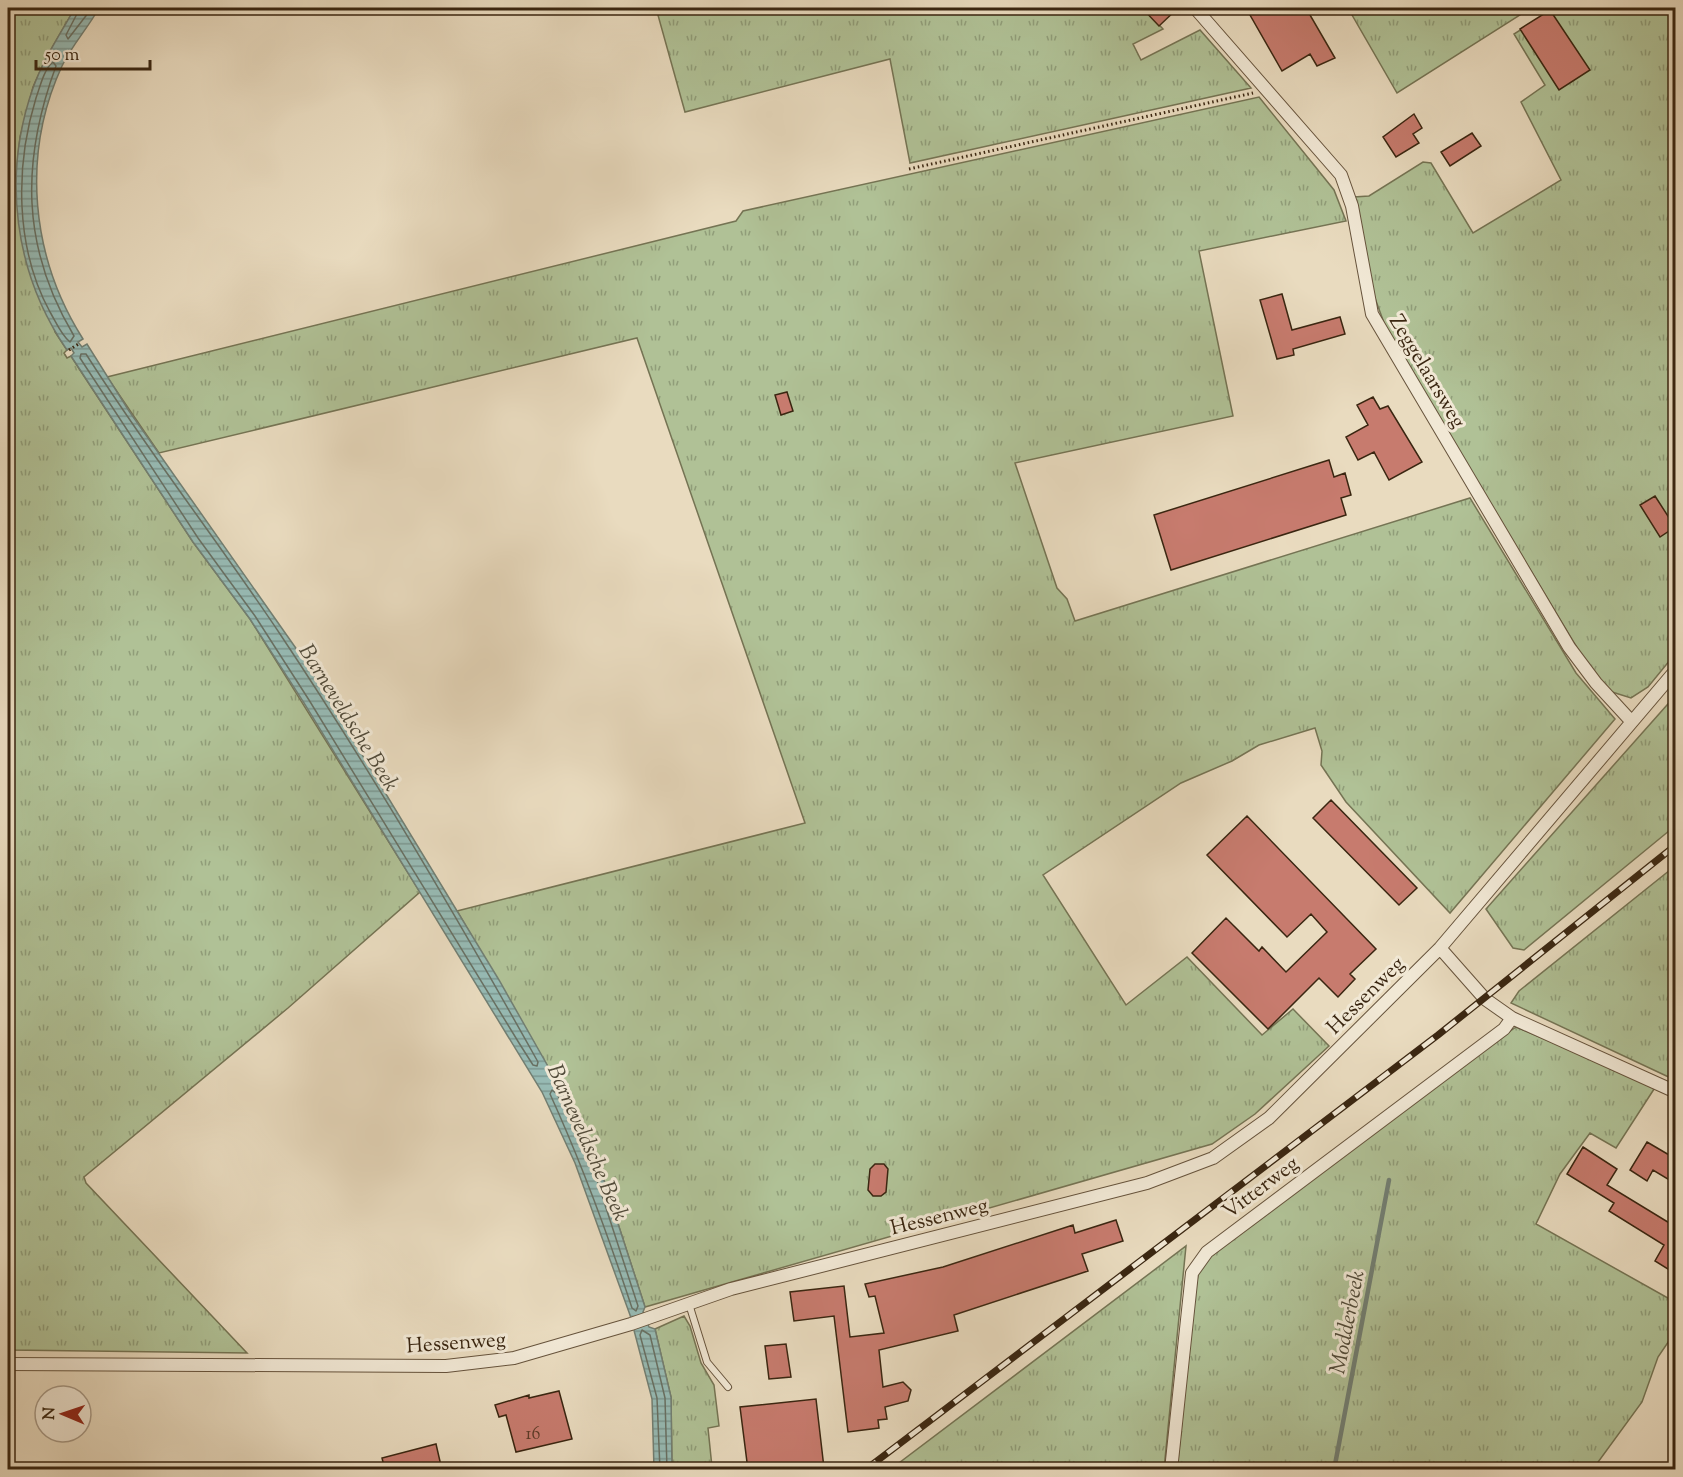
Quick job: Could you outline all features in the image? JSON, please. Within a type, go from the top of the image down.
[{"type":"street","name":"Zeggelaarsweg","points":[[1195,8],[1341,175],[1352,206],[1372,314],[1569,647],[1596,683],[1631,721]]},
{"type":"street","name":"Hessenweg","points":[[8,1364],[446,1366],[514,1358],[631,1324],[793,1272],[1147,1183],[1213,1158],[1269,1118],[1440,948],[1676,670]]},
{"type":"street","points":[[1440,948],[1485,999],[1512,1018],[1676,1092]]},
{"type":"street","name":"Vitterweg","points":[[1171,1470],[1192,1273],[1207,1252],[1504,1029],[1512,1018]]},
{"type":"lane","points":[[689,1304],[706,1362],[728,1388]]},
{"type":"path","points":[[909,169],[1269,90]]},
{"type":"path","points":[[69,350],[80,343]]},
{"type":"green space","points":[[8,8],[75,8],[46,58],[33,87],[20,137],[16,176],[55,332],[67,350],[64,353],[67,358],[71,356],[193,542],[250,619],[420,892],[288,1008],[84,1177],[86,1183],[247,1353],[8,1350]]},
{"type":"green space","points":[[656,8],[1143,8],[1163,29],[1133,44],[1141,60],[1200,30],[1251,88],[910,163],[890,59],[685,112]]},
{"type":"green space","points":[[1348,8],[1531,8],[1397,93]]},
{"type":"green space","points":[[1548,8],[1675,8],[1675,654],[1648,687],[1631,698],[1609,691],[1591,671],[1387,331],[1372,290],[1354,197],[1369,196],[1423,162],[1431,163],[1473,233],[1561,180],[1521,102],[1545,85],[1514,34],[1550,11]]},
{"type":"green space","points":[[1259,97],[1334,190],[1346,221],[1199,251],[1233,416],[1015,463],[1057,588],[1067,599],[1075,621],[1470,498],[1576,673],[1615,719],[1450,913],[1346,802],[1321,765],[1322,751],[1315,728],[1259,745],[1232,761],[1181,783],[1043,875],[1126,1005],[1187,957],[1262,1035],[1293,1009],[1329,1046],[1255,1114],[1212,1144],[645,1307],[599,1165],[562,1091],[457,911],[805,823],[637,338],[159,453],[107,377],[736,221],[743,211]]},
{"type":"green space","points":[[1675,696],[1675,826],[1524,950],[1513,948],[1486,909]]},
{"type":"green space","points":[[1675,866],[1675,1080],[1511,1003],[1519,991]]},
{"type":"green space","points":[[1516,1027],[1656,1086],[1616,1148],[1590,1133],[1560,1174],[1536,1224],[1675,1302],[1675,1332],[1658,1357],[1642,1402],[1593,1469],[1177,1470],[1195,1293],[1199,1269],[1207,1257],[1369,1131]]},
{"type":"green space","points":[[1186,1246],[1164,1469],[1097,1463],[1096,1470],[891,1469]]},
{"type":"green space","points":[[684,1316],[690,1326],[701,1363],[714,1385],[719,1426],[708,1428],[712,1467],[725,1469],[672,1469],[671,1397],[655,1329]]},
{"type":"water","points":[[75,8],[99,8],[62,66],[49,100],[41,135],[37,170],[38,205],[43,240],[52,274],[65,307],[83,339],[78,342],[82,347],[87,344],[129,411],[307,664],[499,980],[562,1091],[599,1165],[645,1307],[643,1312],[649,1327],[655,1329],[671,1397],[672,1469],[654,1469],[652,1399],[630,1315],[575,1163],[542,1092],[304,703],[250,619],[193,542],[71,356],[74,353],[71,348],[67,350],[49,320],[35,289],[18,223],[16,189],[18,155],[23,121],[33,88],[47,57]]},
{"type":"building","points":[[1142,8],[1178,8],[1159,26]]},
{"type":"building","points":[[1246,8],[1306,8],[1335,58],[1317,66],[1310,54],[1282,71]]},
{"type":"building","points":[[1550,10],[1590,70],[1559,90],[1520,29]]},
{"type":"building","points":[[1414,114],[1422,128],[1413,134],[1419,143],[1396,157],[1383,137]]},
{"type":"building","points":[[1472,133],[1481,146],[1450,166],[1441,152]]},
{"type":"building","points":[[1282,294],[1292,330],[1340,317],[1345,334],[1293,349],[1294,355],[1277,359],[1260,300]]},
{"type":"building","points":[[787,392],[793,411],[781,415],[775,395]]},
{"type":"building","points":[[1373,397],[1380,409],[1388,406],[1422,462],[1389,480],[1374,452],[1358,460],[1346,437],[1368,425],[1357,405]]},
{"type":"building","points":[[1329,460],[1334,477],[1345,473],[1351,495],[1341,498],[1346,515],[1171,570],[1154,515]]},
{"type":"building","points":[[1655,496],[1675,527],[1660,537],[1640,505]]},
{"type":"building","points":[[1331,800],[1417,888],[1399,905],[1313,818]]},
{"type":"building","points":[[1247,816],[1376,949],[1350,974],[1355,979],[1338,997],[1319,978],[1268,1029],[1192,953],[1226,918],[1259,951],[1262,947],[1286,972],[1327,932],[1311,914],[1287,937],[1207,855]]},
{"type":"building","points":[[1647,1142],[1676,1159],[1676,1184],[1653,1170],[1647,1181],[1630,1170]]},
{"type":"building","points":[[1583,1147],[1617,1169],[1607,1185],[1676,1227],[1676,1274],[1655,1261],[1664,1245],[1609,1211],[1614,1203],[1567,1174]]},
{"type":"building","points":[[875,1164],[884,1164],[888,1169],[886,1192],[881,1196],[873,1196],[868,1190],[870,1169]]},
{"type":"building","points":[[1116,1220],[1123,1241],[1082,1254],[1088,1271],[954,1315],[958,1331],[879,1350],[883,1387],[903,1382],[911,1390],[908,1401],[885,1407],[887,1419],[878,1420],[879,1428],[848,1432],[834,1316],[794,1321],[790,1292],[844,1286],[850,1337],[884,1333],[875,1296],[869,1297],[865,1284],[943,1267],[1073,1225],[1075,1233]]},
{"type":"building","points":[[786,1344],[791,1377],[769,1379],[765,1346]]},
{"type":"building","points":[[559,1391],[572,1439],[516,1452],[506,1415],[499,1417],[495,1405],[529,1395],[529,1398]]},
{"type":"building","points":[[816,1399],[824,1468],[748,1470],[740,1407]]},
{"type":"building","points":[[436,1444],[442,1470],[385,1470],[382,1458]]},
{"type":"waterway","name":"Modderbeek","points":[[1334,1470],[1389,1180]]},
{"type":"railway","points":[[865,1470],[1438,1035],[1676,845]]},
{"type":"water label","name":"Barneveldsche Beek","points":[[350,717]]},
{"type":"water label","name":"Barneveldsche Beek","points":[[589,1142]]}]
